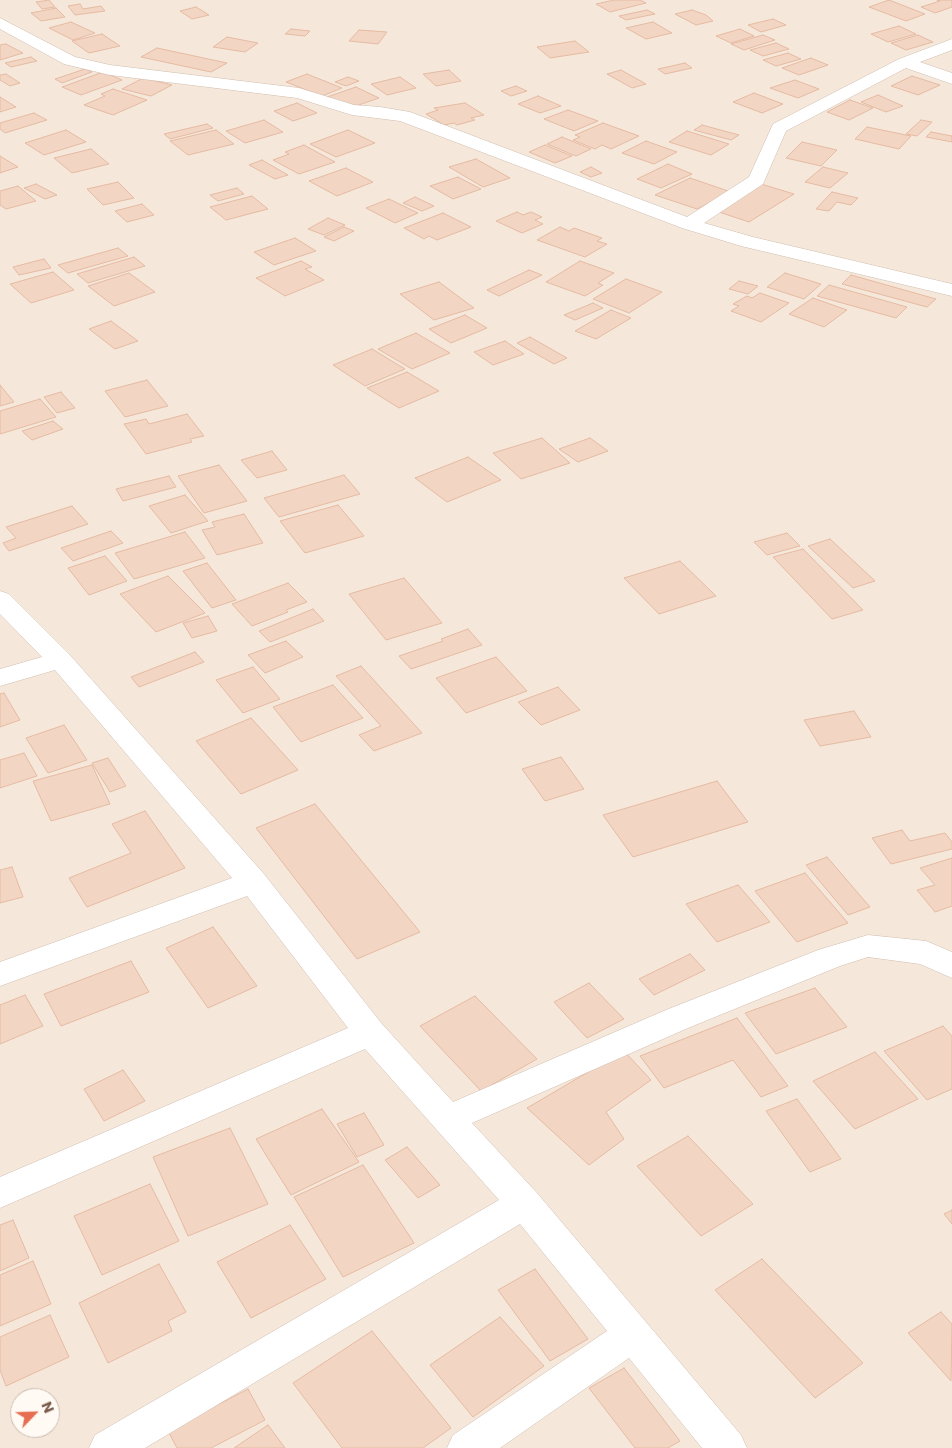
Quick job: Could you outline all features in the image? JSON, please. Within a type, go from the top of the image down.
[{"type":"street","points":[[0,23],[70,61],[110,70],[299,93],[352,110],[404,116],[689,224],[748,242],[952,290]]},
{"type":"street","points":[[689,224],[757,180],[779,128],[905,62],[952,44]]},
{"type":"street","points":[[905,62],[952,79]]},
{"type":"street","points":[[0,599],[60,660],[253,882],[370,1033],[524,1203],[727,1448]]},
{"type":"street","points":[[0,678],[60,660]]},
{"type":"street","points":[[0,974],[253,882]]},
{"type":"street","points":[[447,1119],[677,1019],[829,958],[868,946],[926,953],[952,966]]},
{"type":"street","points":[[0,1194],[370,1033]]},
{"type":"street","points":[[109,1448],[524,1203]]},
{"type":"street","points":[[467,1448],[633,1334]]},
{"type":"shaded area","points":[[0,0],[952,0],[952,1448],[0,1448]]},
{"type":"building","points":[[49,0],[55,7],[42,9],[36,2]]},
{"type":"building","points":[[614,0],[640,0],[646,3],[610,12],[596,4]]},
{"type":"building","points":[[889,0],[925,14],[906,21],[869,7]]},
{"type":"building","points":[[937,0],[952,0],[952,7],[935,13],[921,7],[940,1]]},
{"type":"building","points":[[80,4],[83,9],[101,6],[105,11],[75,15],[68,6]]},
{"type":"building","points":[[196,7],[209,15],[192,19],[180,11]]},
{"type":"building","points":[[56,8],[65,17],[41,21],[31,13]]},
{"type":"building","points":[[647,10],[655,14],[626,20],[619,16]]},
{"type":"building","points":[[692,10],[706,15],[713,21],[696,25],[675,14]]},
{"type":"building","points":[[773,19],[786,25],[761,32],[748,25]]},
{"type":"building","points":[[71,22],[95,33],[73,40],[49,28]]},
{"type":"building","points":[[653,22],[672,33],[646,39],[626,28]]},
{"type":"building","points":[[899,26],[916,34],[888,42],[871,34]]},
{"type":"building","points":[[291,29],[310,31],[305,36],[285,34]]},
{"type":"building","points":[[740,29],[754,36],[731,43],[716,36]]},
{"type":"building","points":[[359,30],[387,32],[378,44],[349,41]]},
{"type":"building","points":[[102,34],[120,46],[89,53],[72,41]]},
{"type":"building","points":[[763,35],[775,40],[744,50],[731,44]]},
{"type":"building","points":[[918,35],[933,42],[906,50],[891,43]]},
{"type":"building","points":[[227,37],[258,43],[245,52],[213,47]]},
{"type":"building","points":[[575,41],[589,52],[550,58],[537,47]]},
{"type":"building","points":[[776,43],[789,49],[763,56],[750,50]]},
{"type":"building","points":[[6,44],[23,53],[0,60],[0,45]]},
{"type":"building","points":[[157,48],[227,63],[211,72],[141,57]]},
{"type":"building","points":[[788,53],[801,59],[776,66],[763,60]]},
{"type":"building","points":[[31,57],[37,61],[11,67],[5,63]]},
{"type":"building","points":[[811,58],[828,65],[799,75],[782,68]]},
{"type":"building","points":[[685,63],[692,68],[665,74],[658,69]]},
{"type":"building","points":[[85,69],[92,72],[62,83],[55,79]]},
{"type":"building","points":[[449,70],[461,81],[436,86],[423,74]]},
{"type":"building","points":[[621,70],[646,84],[632,88],[607,74]]},
{"type":"building","points":[[103,72],[122,80],[81,95],[62,87]]},
{"type":"building","points":[[6,74],[20,83],[10,86],[0,80],[0,75]]},
{"type":"building","points":[[307,74],[342,88],[322,96],[286,82]]},
{"type":"building","points":[[912,76],[940,85],[918,95],[891,86]]},
{"type":"building","points":[[348,77],[359,81],[346,86],[335,82]]},
{"type":"building","points":[[400,77],[416,88],[387,95],[371,84]]},
{"type":"building","points":[[143,78],[172,85],[151,96],[122,89]]},
{"type":"building","points":[[795,80],[819,89],[798,98],[770,88]]},
{"type":"building","points":[[516,86],[527,91],[511,96],[501,91]]},
{"type":"building","points":[[356,87],[379,98],[350,108],[327,97]]},
{"type":"building","points":[[113,89],[147,100],[113,115],[84,105],[105,96],[101,94]]},
{"type":"building","points":[[754,93],[783,104],[762,113],[733,102]]},
{"type":"building","points":[[878,95],[903,106],[886,112],[861,102]]},
{"type":"building","points":[[538,96],[561,106],[540,113],[518,104]]},
{"type":"building","points":[[0,97],[16,107],[0,112]]},
{"type":"building","points":[[850,100],[873,108],[849,120],[827,112]]},
{"type":"building","points":[[297,103],[317,113],[293,121],[274,111]]},
{"type":"building","points":[[465,103],[484,115],[471,118],[475,120],[457,125],[454,123],[444,125],[426,114],[438,110],[434,108]]},
{"type":"building","points":[[568,110],[598,121],[574,131],[544,119]]},
{"type":"building","points":[[34,113],[47,120],[5,133],[0,129],[0,123]]},
{"type":"building","points":[[264,120],[283,132],[245,143],[226,131]]},
{"type":"building","points":[[921,120],[932,122],[917,136],[906,134]]},
{"type":"building","points":[[603,123],[639,136],[611,149],[602,145],[595,149],[573,140],[580,137],[575,135]]},
{"type":"building","points":[[207,124],[213,128],[170,139],[164,134]]},
{"type":"building","points":[[702,125],[739,135],[731,140],[694,130]]},
{"type":"building","points":[[867,127],[911,136],[899,149],[855,139]]},
{"type":"building","points":[[66,130],[86,142],[44,155],[25,143]]},
{"type":"building","points":[[216,130],[234,144],[188,155],[170,141]]},
{"type":"building","points":[[348,130],[375,143],[336,157],[310,144]]},
{"type":"building","points":[[687,131],[729,144],[711,155],[669,142]]},
{"type":"building","points":[[931,132],[952,136],[952,142],[926,137]]},
{"type":"building","points":[[562,137],[591,149],[576,156],[547,144]]},
{"type":"building","points":[[646,141],[677,152],[654,164],[622,153]]},
{"type":"building","points":[[802,142],[837,150],[821,166],[786,158]]},
{"type":"building","points":[[304,145],[335,162],[299,174],[273,160],[289,154],[285,152]]},
{"type":"building","points":[[545,145],[572,156],[555,163],[529,152]]},
{"type":"building","points":[[91,149],[109,164],[72,173],[54,158]]},
{"type":"building","points":[[0,156],[18,167],[0,173]]},
{"type":"building","points":[[476,159],[510,178],[483,187],[449,167]]},
{"type":"building","points":[[262,160],[288,175],[275,179],[249,165]]},
{"type":"building","points":[[668,164],[692,174],[661,188],[637,179]]},
{"type":"building","points":[[591,167],[602,173],[591,177],[580,172]]},
{"type":"building","points":[[823,167],[848,173],[830,188],[805,182]]},
{"type":"building","points":[[346,168],[373,182],[337,196],[309,181]]},
{"type":"building","points":[[458,177],[481,189],[453,199],[430,186]]},
{"type":"building","points":[[690,178],[731,192],[697,209],[655,195]]},
{"type":"building","points":[[118,182],[134,198],[103,205],[87,189]]},
{"type":"building","points":[[36,184],[57,195],[45,199],[24,188]]},
{"type":"building","points":[[761,184],[794,194],[749,222],[716,211]]},
{"type":"building","points":[[18,186],[36,201],[6,209],[0,205],[0,191]]},
{"type":"building","points":[[237,188],[244,194],[218,201],[210,195]]},
{"type":"building","points":[[832,192],[858,198],[851,205],[837,202],[829,211],[816,209]]},
{"type":"building","points":[[252,196],[268,209],[226,220],[210,207]]},
{"type":"building","points":[[415,197],[434,206],[422,211],[403,203]]},
{"type":"building","points":[[389,199],[418,213],[395,223],[366,208]]},
{"type":"building","points":[[142,204],[154,215],[127,222],[115,211]]},
{"type":"building","points":[[517,212],[523,215],[531,212],[542,217],[535,220],[543,224],[522,233],[496,221]]},
{"type":"building","points":[[443,213],[471,227],[437,240],[429,236],[424,239],[404,228]]},
{"type":"building","points":[[328,218],[345,225],[324,235],[308,229]]},
{"type":"building","points":[[344,227],[354,231],[334,241],[324,237]]},
{"type":"building","points":[[560,227],[569,231],[574,228],[602,238],[597,241],[607,244],[585,257],[537,240]]},
{"type":"building","points":[[295,238],[316,251],[274,265],[254,252]]},
{"type":"building","points":[[118,248],[128,256],[68,273],[58,265]]},
{"type":"building","points":[[134,257],[145,266],[88,283],[77,274]]},
{"type":"building","points":[[44,259],[51,268],[19,275],[13,267]]},
{"type":"building","points":[[301,261],[312,267],[305,269],[324,280],[285,296],[256,278]]},
{"type":"building","points":[[580,261],[614,273],[598,283],[603,285],[585,296],[546,282]]},
{"type":"building","points":[[529,270],[542,275],[499,296],[487,290]]},
{"type":"building","points":[[53,272],[74,290],[31,303],[10,284]]},
{"type":"building","points":[[129,273],[155,292],[114,306],[88,286]]},
{"type":"building","points":[[785,273],[821,284],[804,299],[767,287]]},
{"type":"building","points":[[851,275],[936,299],[927,307],[842,284]]},
{"type":"building","points":[[626,279],[662,292],[629,313],[593,299]]},
{"type":"building","points":[[739,281],[758,286],[748,294],[729,289]]},
{"type":"building","points":[[439,282],[474,308],[434,320],[400,294]]},
{"type":"building","points":[[829,285],[907,307],[896,318],[817,296]]},
{"type":"building","points":[[760,293],[789,303],[761,322],[731,311],[739,306],[733,304],[747,296],[752,298]]},
{"type":"building","points":[[813,298],[847,310],[824,327],[789,314]]},
{"type":"building","points":[[593,303],[603,308],[575,320],[564,315]]},
{"type":"building","points":[[611,310],[631,318],[596,339],[575,331]]},
{"type":"building","points":[[465,315],[487,328],[451,343],[429,329]]},
{"type":"building","points":[[111,321],[138,341],[115,349],[89,329]]},
{"type":"building","points":[[416,333],[450,353],[412,369],[378,349]]},
{"type":"building","points":[[530,337],[567,358],[554,364],[517,343]]},
{"type":"building","points":[[505,341],[524,354],[493,365],[474,352]]},
{"type":"building","points":[[372,349],[405,369],[365,386],[333,365]]},
{"type":"building","points":[[407,372],[439,391],[399,408],[367,388]]},
{"type":"building","points":[[147,380],[168,406],[125,417],[105,391]]},
{"type":"building","points":[[0,385],[14,402],[0,406]]},
{"type":"building","points":[[61,392],[75,408],[57,413],[44,397]]},
{"type":"building","points":[[40,399],[56,417],[0,434],[0,411]]},
{"type":"building","points":[[187,414],[204,436],[190,439],[192,442],[146,454],[124,424],[146,419],[149,424]]},
{"type":"building","points":[[53,421],[63,429],[32,440],[22,431]]},
{"type":"building","points":[[542,438],[570,463],[521,479],[493,453]]},
{"type":"building","points":[[590,438],[608,451],[578,462],[559,449]]},
{"type":"building","points":[[272,451],[287,470],[257,478],[241,460]]},
{"type":"building","points":[[468,457],[501,480],[447,502],[415,478]]},
{"type":"building","points":[[219,465],[247,501],[204,513],[178,476]]},
{"type":"building","points":[[344,475],[360,494],[279,517],[264,498]]},
{"type":"building","points":[[169,476],[176,487],[123,501],[116,489]]},
{"type":"building","points":[[185,495],[208,521],[171,533],[149,506]]},
{"type":"building","points":[[338,505],[364,536],[305,553],[280,521]]},
{"type":"building","points":[[72,506],[88,524],[9,551],[3,543],[16,538],[6,527]]},
{"type":"building","points":[[244,514],[263,543],[217,555],[202,530],[215,527],[212,522]]},
{"type":"building","points":[[111,531],[123,543],[73,561],[61,548]]},
{"type":"building","points":[[185,532],[205,558],[134,579],[115,553]]},
{"type":"building","points":[[787,533],[800,546],[767,555],[754,542]]},
{"type":"building","points":[[830,539],[875,581],[853,588],[808,546]]},
{"type":"building","points":[[803,549],[863,610],[832,619],[773,557]]},
{"type":"building","points":[[105,556],[127,581],[89,595],[68,568]]},
{"type":"building","points":[[680,561],[716,596],[659,614],[624,578]]},
{"type":"building","points":[[207,563],[236,600],[212,608],[183,571]]},
{"type":"building","points":[[168,576],[205,613],[156,632],[120,594]]},
{"type":"building","points":[[404,578],[442,623],[386,640],[349,594]]},
{"type":"building","points":[[288,583],[307,602],[286,610],[288,612],[252,626],[232,604]]},
{"type":"building","points":[[313,609],[324,621],[270,642],[259,631]]},
{"type":"building","points":[[208,616],[217,631],[192,638],[183,623]]},
{"type":"building","points":[[468,629],[482,645],[411,669],[399,656],[443,641],[441,639]]},
{"type":"building","points":[[286,641],[303,657],[265,673],[248,655]]},
{"type":"building","points":[[195,652],[204,662],[139,687],[131,677]]},
{"type":"building","points":[[496,657],[527,691],[466,713],[436,678]]},
{"type":"building","points":[[361,666],[422,733],[374,751],[359,735],[381,726],[336,676]]},
{"type":"building","points":[[253,667],[280,699],[243,713],[216,680]]},
{"type":"building","points":[[333,685],[363,718],[301,742],[273,707]]},
{"type":"building","points":[[558,687],[580,710],[541,725],[518,702]]},
{"type":"building","points":[[4,693],[20,720],[0,727],[0,694]]},
{"type":"building","points":[[854,711],[871,737],[820,746],[804,720]]},
{"type":"building","points":[[251,718],[298,770],[241,794],[196,741]]},
{"type":"building","points":[[64,725],[87,760],[48,773],[26,738]]},
{"type":"building","points":[[24,753],[37,776],[0,788],[0,760]]},
{"type":"building","points":[[561,757],[584,789],[545,801],[522,769]]},
{"type":"building","points":[[108,758],[126,786],[110,792],[92,763]]},
{"type":"building","points":[[92,765],[110,804],[51,821],[33,781]]},
{"type":"building","points":[[717,781],[748,822],[633,857],[603,815]]},
{"type":"building","points":[[315,804],[420,932],[357,959],[256,828]]},
{"type":"building","points":[[145,811],[185,868],[87,907],[69,878],[131,853],[112,824]]},
{"type":"building","points":[[902,830],[910,841],[945,833],[952,842],[952,849],[891,864],[872,838]]},
{"type":"building","points":[[827,857],[870,907],[848,915],[806,865]]},
{"type":"building","points":[[952,858],[952,906],[935,912],[917,890],[935,885],[920,868]]},
{"type":"building","points":[[12,867],[23,897],[0,903],[0,870]]},
{"type":"building","points":[[805,873],[848,923],[797,942],[755,891]]},
{"type":"building","points":[[738,885],[770,922],[717,942],[686,904]]},
{"type":"building","points":[[213,927],[257,986],[208,1008],[166,948]]},
{"type":"building","points":[[690,954],[705,970],[654,995],[639,979]]},
{"type":"building","points":[[131,961],[149,992],[61,1026],[44,994]]},
{"type":"building","points":[[589,983],[624,1019],[587,1038],[554,1002]]},
{"type":"building","points":[[815,988],[847,1027],[776,1054],[745,1013]]},
{"type":"building","points":[[25,995],[43,1026],[0,1044],[0,1005]]},
{"type":"building","points":[[475,996],[537,1059],[481,1091],[420,1026]]},
{"type":"building","points":[[737,1018],[788,1086],[761,1097],[733,1060],[664,1088],[640,1056]]},
{"type":"building","points":[[943,1026],[952,1036],[952,1089],[927,1100],[884,1051]]},
{"type":"building","points":[[624,1051],[651,1080],[606,1112],[624,1139],[589,1165],[527,1108]]},
{"type":"building","points":[[875,1052],[918,1099],[855,1129],[813,1081]]},
{"type":"building","points":[[123,1070],[145,1101],[104,1121],[84,1089]]},
{"type":"building","points":[[797,1099],[841,1159],[810,1172],[766,1111]]},
{"type":"building","points":[[322,1109],[359,1162],[291,1195],[256,1139]]},
{"type":"building","points":[[364,1113],[384,1145],[357,1157],[337,1124]]},
{"type":"building","points":[[230,1128],[268,1204],[188,1236],[153,1157]]},
{"type":"building","points":[[688,1136],[753,1204],[701,1236],[637,1166]]},
{"type":"building","points":[[407,1147],[440,1185],[418,1198],[385,1160]]},
{"type":"building","points":[[363,1165],[414,1243],[343,1277],[294,1197]]},
{"type":"building","points":[[150,1184],[179,1241],[102,1275],[74,1216]]},
{"type":"building","points":[[952,1210],[952,1224],[944,1214]]},
{"type":"building","points":[[13,1220],[29,1258],[0,1271],[0,1225]]},
{"type":"building","points":[[290,1225],[326,1279],[251,1318],[217,1262]]},
{"type":"building","points":[[762,1259],[863,1363],[815,1398],[715,1290]]},
{"type":"building","points":[[33,1261],[51,1304],[0,1326],[0,1275]]},
{"type":"building","points":[[159,1264],[186,1312],[168,1321],[172,1331],[108,1363],[79,1303]]},
{"type":"building","points":[[535,1269],[588,1339],[550,1361],[498,1290]]},
{"type":"building","points":[[941,1312],[952,1324],[951,1381],[908,1333]]},
{"type":"building","points":[[50,1315],[69,1357],[6,1386],[0,1370],[0,1337]]},
{"type":"building","points":[[500,1317],[544,1366],[473,1417],[430,1365]]},
{"type":"building","points":[[372,1331],[451,1428],[423,1448],[342,1448],[293,1383]]},
{"type":"building","points":[[624,1368],[680,1441],[668,1448],[635,1448],[589,1388]]},
{"type":"building","points":[[248,1389],[265,1420],[211,1448],[177,1448],[168,1431]]},
{"type":"building","points":[[268,1425],[285,1448],[234,1448]]}]
